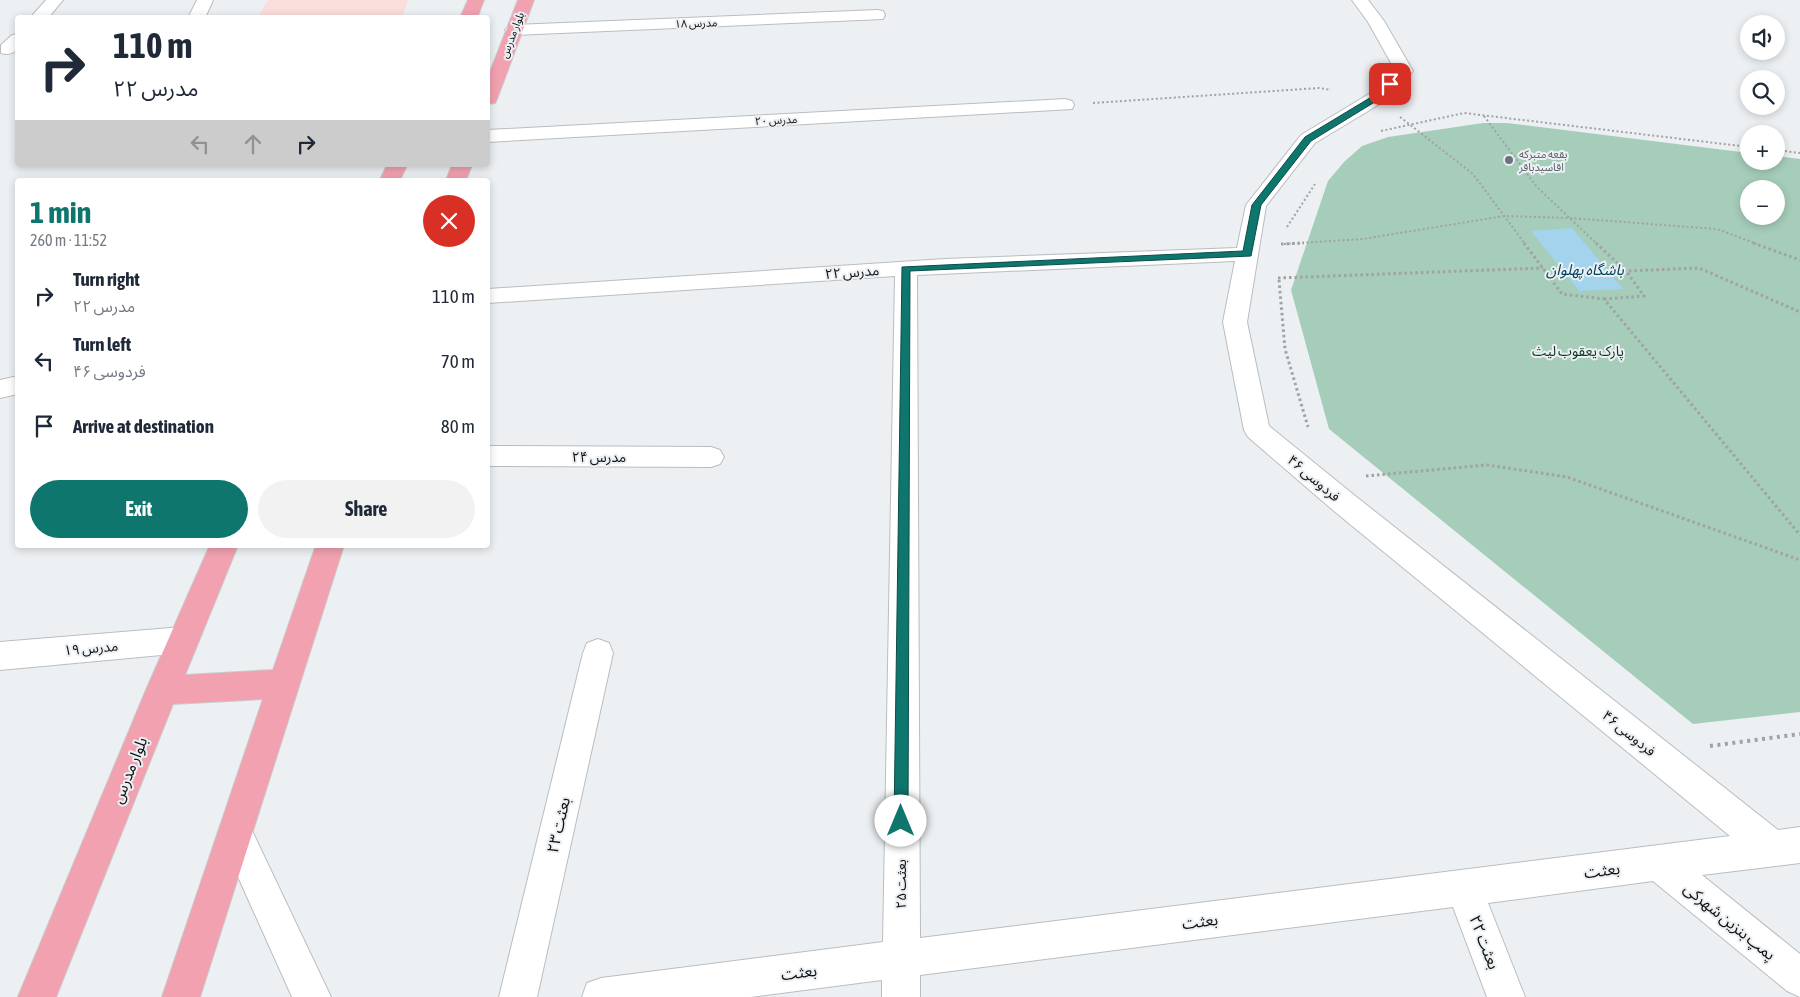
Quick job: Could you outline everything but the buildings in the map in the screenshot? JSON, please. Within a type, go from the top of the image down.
[{"type":"main road","points":[[469,15],[476,0]]},
{"type":"main road","name":"بلوار مدرس","points":[[490,94],[526,0]]},
{"type":"main road","name":"بلوار مدرس","points":[[37,997],[162,690],[223,548]]},
{"type":"main road","points":[[181,997],[329,548]]},
{"type":"main road","points":[[162,690],[284,684]]},
{"type":"street","points":[[41,15],[55,0]]},
{"type":"street","points":[[197,15],[204,0]]},
{"type":"street","name":"فردوسی ۴۶","points":[[1360,0],[1376,21],[1404,70],[1376,98],[1308,139],[1256,205],[1236,322],[1257,430],[1344,503],[1786,847]]},
{"type":"street","name":"مدرس ۱۸","points":[[514,30],[877,15]]},
{"type":"street","name":"مدرس ۲۰","points":[[490,136],[1065,105]]},
{"type":"street","name":"مدرس ۲۲","points":[[490,296],[906,269],[1248,254]]},
{"type":"street","name":"بعثت ۲۵","points":[[901,997],[906,269]]},
{"type":"street","points":[[0,388],[15,386]]},
{"type":"street","name":"مدرس ۲۴","points":[[490,456],[711,457]]},
{"type":"street","name":"مدرس ۱۹","points":[[0,656],[183,640]]},
{"type":"street","name":"بعثت ۲۳","points":[[518,997],[598,653]]},
{"type":"street","points":[[235,832],[312,997]]},
{"type":"street","name":"بعثت","points":[[601,997],[1786,847]]},
{"type":"street","name":"پمپ بنزین شهرکی","points":[[1659,863],[1800,978]]},
{"type":"street","name":"بعثت ۲۲","points":[[1464,887],[1506,997]]},
{"type":"path","points":[[1065,105],[1318,88],[1376,98],[1473,174],[1562,294],[1604,299],[1644,296],[1626,271],[1537,187],[1484,116]]},
{"type":"path","points":[[1372,133],[1464,113],[1740,146]]},
{"type":"path","points":[[1785,151],[1800,153]]},
{"type":"path","points":[[1286,228],[1317,180]]},
{"type":"path","points":[[1248,254],[1276,244],[1363,239],[1504,216],[1570,218],[1717,229],[1800,260]]},
{"type":"path","points":[[1281,236],[1276,244],[1285,349],[1310,434]]},
{"type":"path","points":[[1278,278],[1543,268]]},
{"type":"path","points":[[1626,271],[1699,268],[1800,312]]},
{"type":"path","points":[[1604,299],[1800,535]]},
{"type":"path","points":[[1369,482],[1362,476],[1487,465],[1567,477],[1800,560]]},
{"type":"path","points":[[1706,747],[1800,734]]},
{"type":"shaded area","points":[[268,0],[408,0],[403,15],[259,15]]},
{"type":"green space","name":"پارک یعقوب لیث","points":[[1483,123],[1507,123],[1740,152],[1740,170],[1785,170],[1785,157],[1800,159],[1800,712],[1693,724],[1329,429],[1291,290],[1328,181],[1344,162],[1362,146],[1388,137]]},
{"type":"water","name":"باشگاه پهلوان","points":[[1572,228],[1623,289],[1579,291],[1531,231]]},
{"type":"place","name":"بقعه متبرکه اقاسیدباقر","points":[[1509,160]]},
{"type":"route","points":[[901,821],[906,269],[1248,254],[1256,205],[1308,139],[1376,98],[1390,84]]}]
